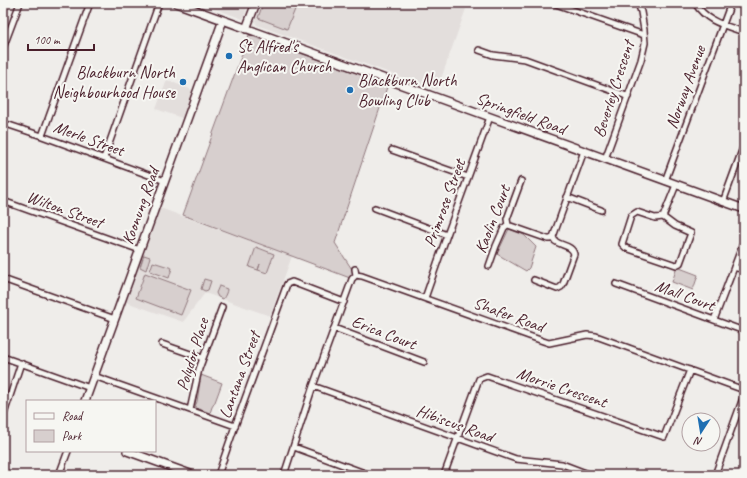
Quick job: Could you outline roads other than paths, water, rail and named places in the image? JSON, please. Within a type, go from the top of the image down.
[{"type":"main road","name":"Springfield Road","points":[[176,3],[744,209]]},
{"type":"main road","points":[[246,28],[256,3]]},
{"type":"main road","name":"Koonung Road","points":[[85,400],[223,20]]},
{"type":"main road","points":[[130,452],[193,475]]},
{"type":"street","points":[[3,48],[20,3]]},
{"type":"street","points":[[42,136],[90,3]]},
{"type":"street","points":[[104,158],[159,3]]},
{"type":"street","points":[[552,3],[644,35]]},
{"type":"street","name":"Beverley Crescent","points":[[606,159],[641,60],[645,43],[643,21],[638,3]]},
{"type":"street","points":[[694,3],[709,18],[744,32]]},
{"type":"street","name":"Norway Avenue","points":[[665,181],[731,3]]},
{"type":"street","points":[[479,50],[493,56],[525,59],[628,97]]},
{"type":"street","name":"Primrose Street","points":[[425,298],[490,117]]},
{"type":"street","name":"Merle Street","points":[[3,123],[165,181]]},
{"type":"street","points":[[723,202],[744,144]]},
{"type":"street","points":[[392,150],[468,177]]},
{"type":"street","points":[[534,280],[557,288],[561,287],[563,284],[574,254],[573,250],[570,248],[554,242],[553,237],[584,151]]},
{"type":"street","name":"Kaolin Court","points":[[489,266],[504,228],[508,225],[507,220],[521,181]]},
{"type":"street","points":[[663,217],[676,185]]},
{"type":"street","points":[[567,197],[600,210]]},
{"type":"street","name":"Wilton Street","points":[[3,201],[140,250]]},
{"type":"street","points":[[375,208],[447,235]]},
{"type":"street","points":[[637,212],[655,218],[663,217],[675,226],[691,234],[680,263],[676,265],[626,248],[622,244],[631,216],[637,212]]},
{"type":"street","points":[[508,225],[548,239],[553,237]]},
{"type":"street","points":[[714,320],[744,241]]},
{"type":"street","points":[[734,267],[744,270]]},
{"type":"street","points":[[284,475],[313,386],[352,279],[356,276],[355,269]]},
{"type":"street","name":"Shafer Road","points":[[356,276],[362,276],[549,343],[587,335],[596,336],[744,390]]},
{"type":"street","points":[[3,279],[115,319]]},
{"type":"street","name":"Lantana Street","points":[[218,475],[287,284],[292,282],[344,302]]},
{"type":"street","name":"Mall Court","points":[[616,284],[744,331]]},
{"type":"street","name":"Polydor Place","points":[[190,410],[202,358],[222,307]]},
{"type":"street","name":"Erica Court","points":[[334,328],[424,362]]},
{"type":"street","points":[[162,344],[202,358]]},
{"type":"street","points":[[3,357],[90,388]]},
{"type":"street","points":[[3,416],[21,363]]},
{"type":"street","name":"Morrie Crescent","points":[[444,475],[479,379],[487,376],[664,437],[690,370]]},
{"type":"street","points":[[94,376],[235,426]]},
{"type":"street","name":"Hibiscus Road","points":[[313,386],[516,459],[562,464],[591,475]]},
{"type":"street","points":[[715,475],[744,395]]},
{"type":"street","points":[[294,447],[370,475]]},
{"type":"street","points":[[59,475],[68,452]]},
{"type":"place","name":"St Alfred's Anglican Church","points":[[229,56]]},
{"type":"place","name":"Blackburn North Neighbourhood House","points":[[183,82]]},
{"type":"place","name":"Blackburn North Bowling Club","points":[[350,90]]}]
